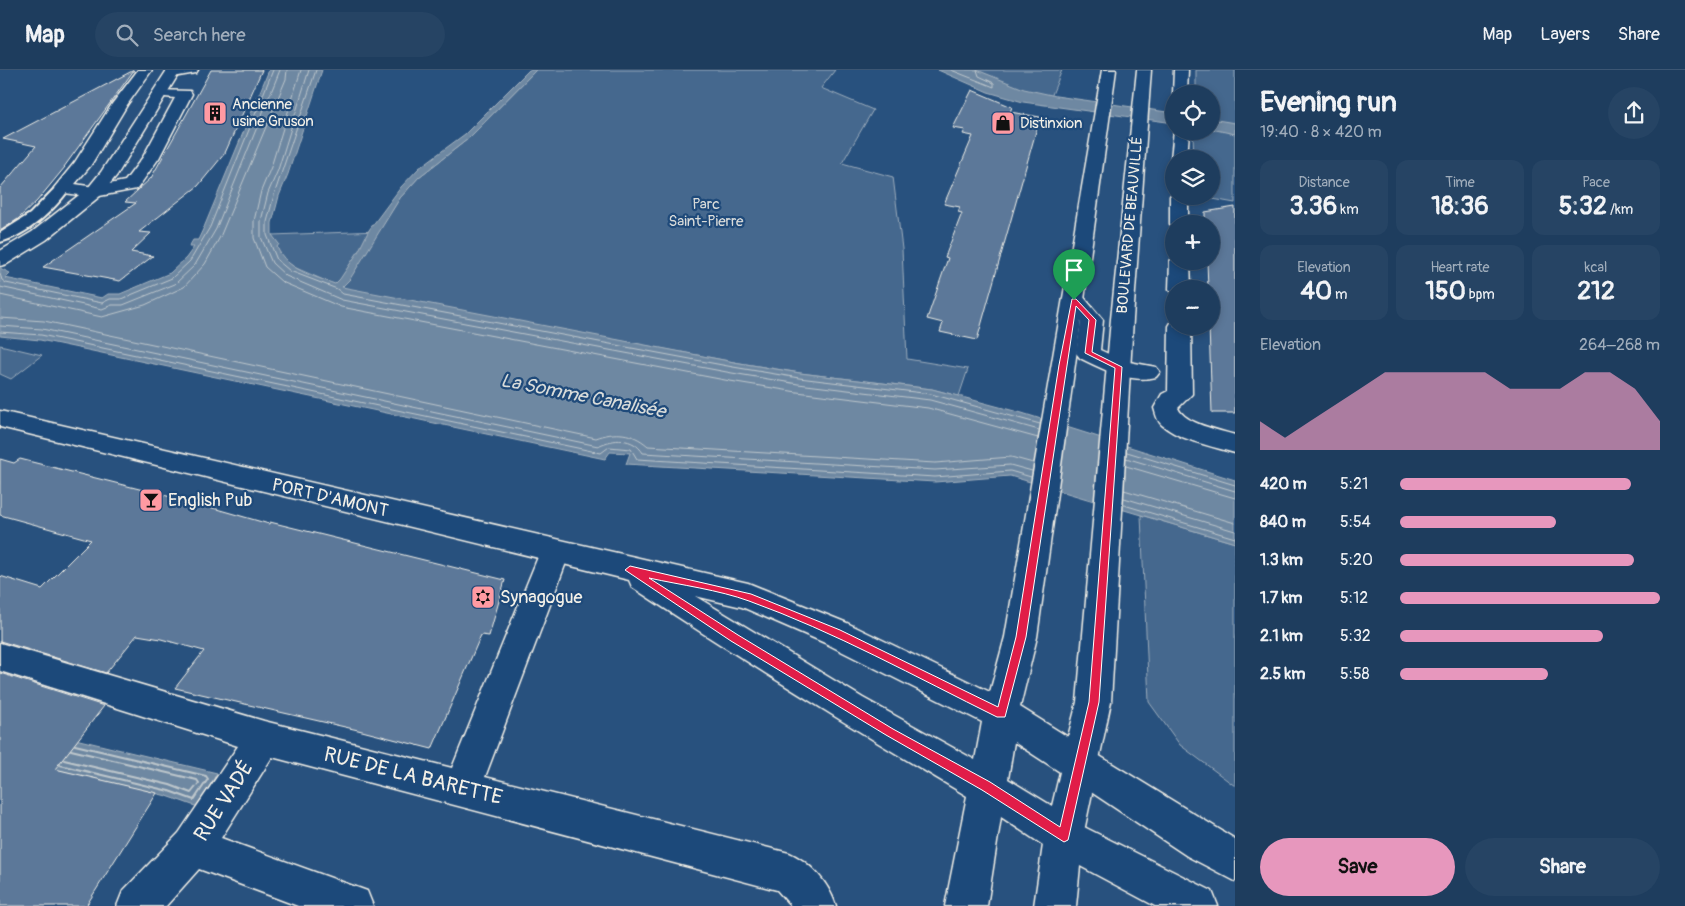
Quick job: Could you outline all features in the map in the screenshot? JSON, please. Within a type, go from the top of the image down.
[{"type":"main road","points":[[63,188],[82,164],[120,104],[145,70]]},
{"type":"main road","points":[[0,260],[39,236],[94,192],[108,175],[174,72],[191,70]]},
{"type":"main road","points":[[966,906],[986,786],[1001,714],[1021,637],[1109,70]]},
{"type":"main road","name":"BOULEVARD DE BEAUVILLÉ","points":[[1055,906],[1064,836],[1094,702],[1117,382],[1144,70]]},
{"type":"main road","points":[[1180,70],[1180,85]]},
{"type":"main road","points":[[63,188],[94,192],[131,185],[151,158],[184,94],[160,93]]},
{"type":"main road","points":[[1074,300],[1092,320],[1088,353],[1117,382],[1148,372],[1178,370]]},
{"type":"main road","points":[[1180,335],[1178,370],[1180,394],[1171,400],[1166,408],[1170,420],[1189,430],[1235,444]]},
{"type":"main road","name":"PORT D'AMONT","points":[[0,419],[630,570],[748,596],[836,633],[1001,714],[1201,842],[1235,861]]},
{"type":"main road","points":[[462,789],[554,552]]},
{"type":"main road","name":"PORT D'AMONT","points":[[630,570],[720,629],[851,709],[986,786],[1064,836],[1197,906]]},
{"type":"main road","name":"RUE DE LA BARETTE","points":[[0,657],[264,738],[789,873],[814,902],[815,906]]},
{"type":"main road","name":"RUE VADÉ","points":[[264,738],[193,847],[352,906]]},
{"type":"main road","points":[[138,906],[193,847]]},
{"type":"street","points":[[0,238],[22,229],[46,208],[63,188]]},
{"type":"green space","name":"Parc Saint-Pierre","points":[[536,70],[835,70],[821,88],[873,110],[842,163],[893,177],[902,249],[907,359],[968,369],[959,396],[932,389],[800,373],[734,362],[344,289],[294,267],[281,257],[272,235],[379,231],[400,198],[419,177],[468,139]]},
{"type":"green space","points":[[966,70],[1062,70],[1051,97],[1012,89]]},
{"type":"green space","points":[[1196,70],[1235,70],[1235,203],[1220,200],[1220,150],[1194,150],[1193,140],[1220,140],[1220,85],[1196,85]]},
{"type":"green space","points":[[0,345],[42,355],[11,379],[0,374]]},
{"type":"green space","points":[[1141,515],[1235,543],[1235,786],[1180,745],[1149,702]]},
{"type":"water","name":"La Somme Canalisée","points":[[269,70],[322,70],[279,196],[272,223],[272,235],[279,244],[277,247],[281,255],[294,267],[310,275],[335,284],[358,252],[369,230],[401,187],[419,168],[465,134],[529,70],[536,70],[468,139],[419,177],[400,198],[350,279],[342,287],[734,362],[800,373],[932,389],[1022,413],[1235,480],[1235,543],[1010,476],[935,482],[626,464],[630,453],[610,452],[605,459],[40,340],[0,336],[0,268],[10,273],[5,278],[102,298],[108,294],[120,294],[170,273],[186,258],[194,247],[189,247],[193,240],[198,240],[205,225]]},
{"type":"water","points":[[938,70],[977,70],[1024,89],[1056,96],[1165,112],[1165,122],[1023,102],[988,92]]},
{"type":"water","points":[[1220,120],[1235,123],[1235,134],[1220,131]]},
{"type":"water","points":[[0,721],[217,773],[198,807],[167,796],[0,756]]},
{"type":"building","points":[[134,70],[65,167],[37,201],[18,219],[0,231],[0,188],[36,146],[3,139]]},
{"type":"building","points":[[211,70],[262,70],[225,153],[198,186],[139,232],[151,233],[131,252],[153,256],[120,281],[43,267],[136,203],[125,202],[151,178]]},
{"type":"building","points":[[972,90],[1012,107],[1010,112],[1040,117],[977,340],[940,332],[943,323],[927,319],[948,258],[945,257],[962,213],[958,212],[960,207],[944,204],[973,136],[963,134],[965,130],[953,128]]},
{"type":"building","points":[[1235,207],[1235,413],[1212,413],[1209,335],[1220,335],[1220,280],[1208,280],[1207,270],[1220,270],[1220,215],[1205,215],[1205,212]]},
{"type":"building","points":[[0,459],[14,463],[20,459],[199,504],[269,524],[270,522],[505,580],[489,636],[481,635],[432,749],[175,688],[204,651],[161,639],[137,635],[106,673],[0,641],[0,576],[42,589],[91,540],[0,515]]},
{"type":"building","points":[[0,673],[104,706],[55,769],[157,793],[86,906],[0,906]]},
{"type":"place","name":"Ancienne usine Gruson","points":[[215,113]]},
{"type":"place","name":"Distinxion","points":[[1003,123]]},
{"type":"place","name":"English Pub","points":[[151,500]]},
{"type":"place","name":"Synagogue","points":[[483,597]]},
{"type":"route","points":[[1074,300],[1092,320],[1088,353],[1118,367],[1094,702],[1064,836],[986,786],[889,732],[735,638],[630,570],[748,596],[774,606],[836,633],[1001,714],[1021,637],[1062,365],[1074,300]]}]
